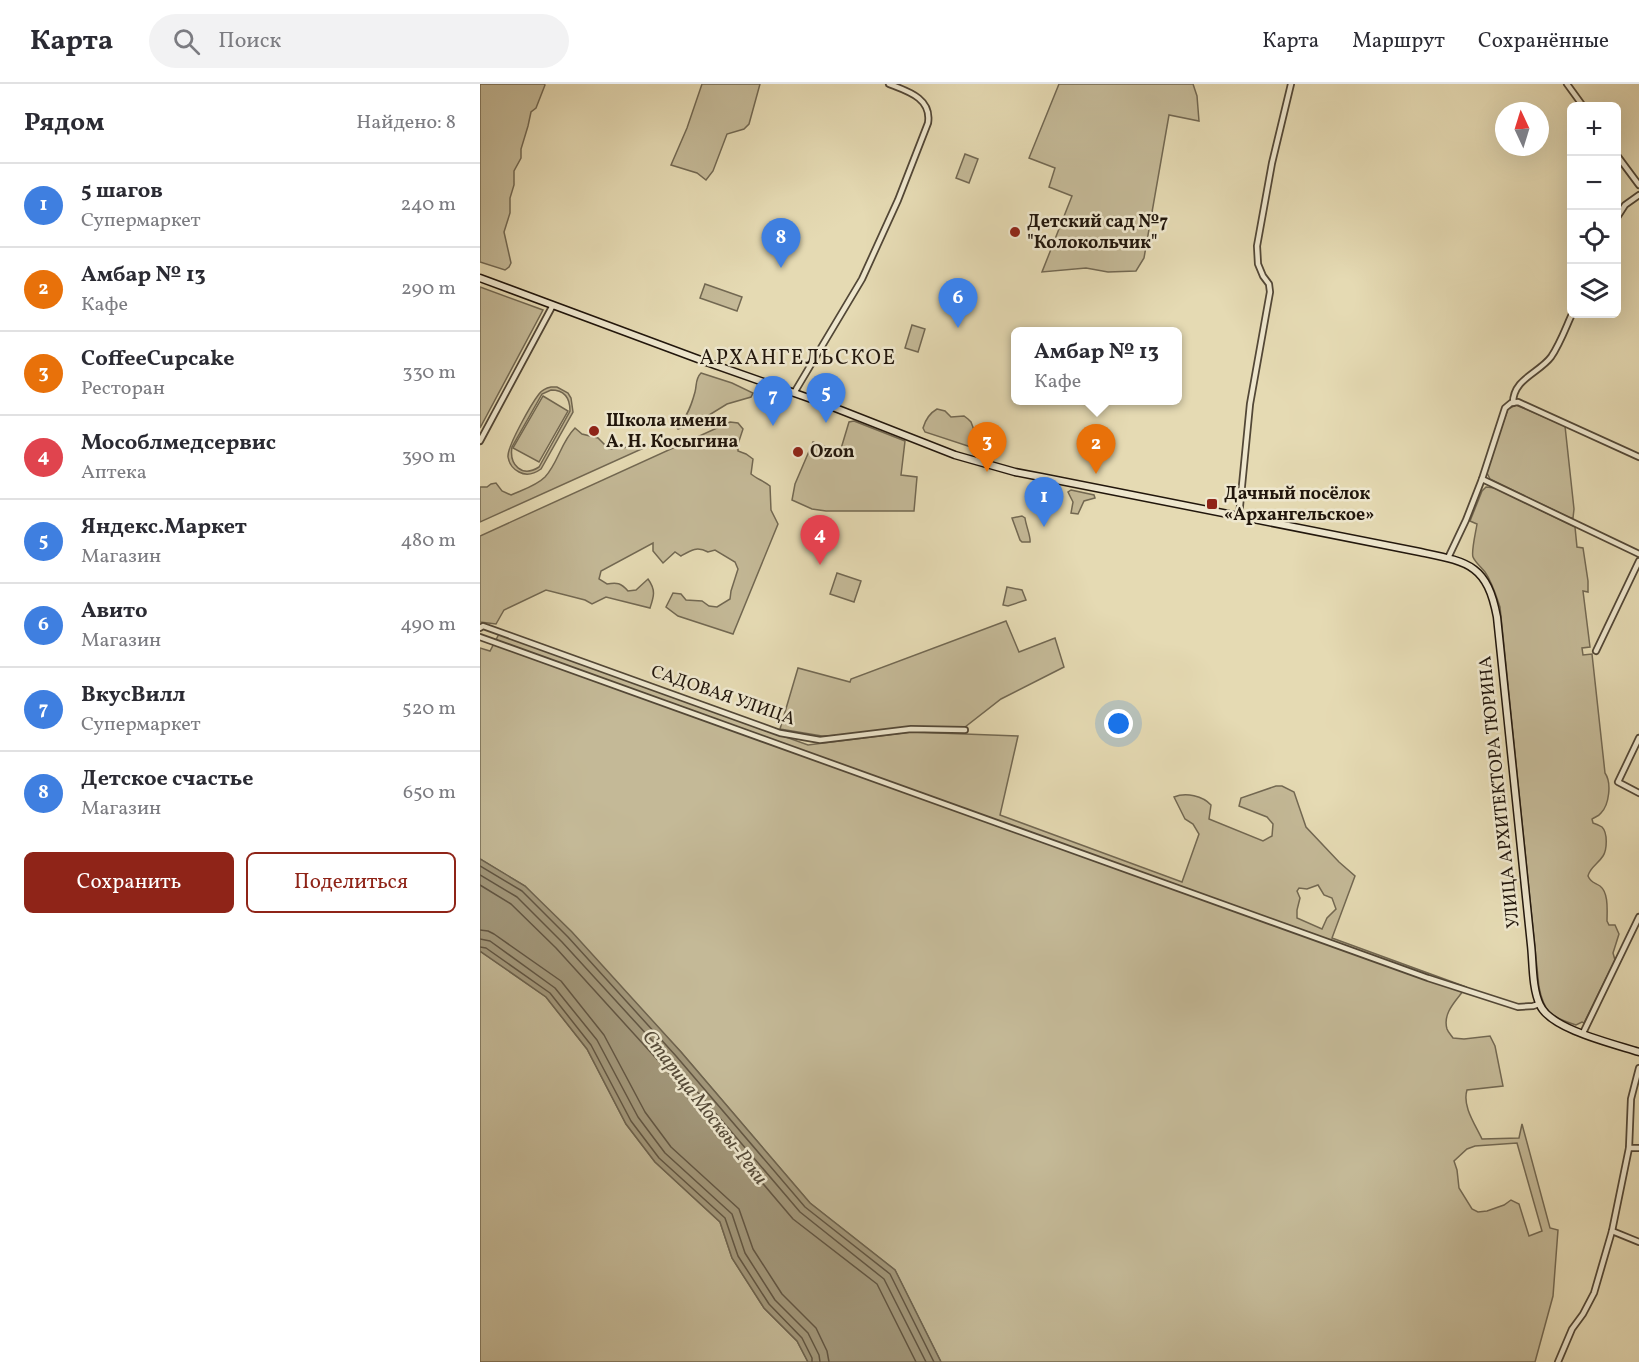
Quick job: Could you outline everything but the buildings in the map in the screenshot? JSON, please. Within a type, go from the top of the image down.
[{"type":"street","points":[[794,393],[862,279],[898,200],[928,123],[928,110],[921,99],[889,84]]},
{"type":"street","points":[[1239,516],[1250,404],[1270,292],[1269,284],[1258,264],[1257,246],[1272,163],[1291,84]]},
{"type":"street","points":[[1567,84],[1580,102]]},
{"type":"street","points":[[1618,156],[1639,185]]},
{"type":"street","points":[[1621,212],[1625,205],[1639,195]]},
{"type":"street","name":"УЛИЦА АРХИТЕКТОРА ТЮРИНА","points":[[480,278],[794,393],[955,455],[1041,477],[1448,558],[1472,567],[1485,580],[1493,598],[1497,617],[1539,1004]]},
{"type":"street","points":[[480,441],[553,305]]},
{"type":"street","points":[[1513,403],[1517,386],[1553,354],[1570,318]]},
{"type":"street","points":[[1448,558],[1482,479],[1505,408],[1513,403],[1518,402],[1639,457]]},
{"type":"street","points":[[1482,479],[1639,554]]},
{"type":"street","points":[[1596,651],[1639,561]]},
{"type":"street","name":"САДОВАЯ УЛИЦА","points":[[480,628],[483,626],[560,652],[780,734],[820,740],[911,729],[965,730]]},
{"type":"street","points":[[480,637],[1428,978],[1518,1007],[1524,1008],[1539,1004],[1551,1019],[1583,1033],[1639,1052]]},
{"type":"street","points":[[1639,738],[1618,782],[1639,793]]},
{"type":"street","points":[[1583,1033],[1639,917]]},
{"type":"street","points":[[1558,1362],[1572,1329],[1594,1293],[1612,1231],[1629,1148],[1631,1099],[1639,1068]]},
{"type":"street","points":[[1629,1148],[1639,1148]]},
{"type":"street","points":[[1612,1231],[1639,1242]]},
{"type":"shaded area","points":[[480,84],[545,85],[536,108],[531,112],[521,149],[521,158],[514,171],[510,213],[504,232],[511,263],[505,270],[480,262]]},
{"type":"shaded area","points":[[702,84],[760,84],[749,124],[744,129],[727,134],[713,171],[706,180],[697,173],[671,165]]},
{"type":"shaded area","points":[[1059,84],[1193,84],[1197,96],[1199,121],[1169,115],[1144,258],[1136,271],[1108,272],[1086,268],[1042,272],[1072,196],[1049,187],[1055,168],[1029,158]]},
{"type":"shaded area","points":[[965,154],[978,159],[969,183],[956,178]]},
{"type":"shaded area","points":[[705,284],[742,297],[737,311],[700,298]]},
{"type":"shaded area","points":[[480,287],[543,310],[480,428]]},
{"type":"shaded area","points":[[912,325],[925,329],[918,352],[905,348]]},
{"type":"shaded area","points":[[701,373],[753,393],[751,397],[727,404],[701,420],[678,429],[676,426],[688,411]]},
{"type":"shaded area","points":[[549,387],[557,387],[568,393],[573,412],[541,469],[524,474],[510,464],[508,457],[511,444],[541,391]],"holes":[[[551,390],[559,391],[565,396],[569,402],[570,411],[539,467],[533,470],[522,470],[515,464],[512,447],[542,394]]]},
{"type":"shaded area","points":[[543,396],[568,411],[539,462],[513,448]]},
{"type":"shaded area","points":[[1516,405],[1565,426],[1573,518],[1490,479],[1486,471],[1508,409]]},
{"type":"shaded area","points":[[937,409],[945,411],[951,417],[964,416],[971,422],[974,430],[988,443],[988,447],[980,450],[925,432],[923,428],[925,423]]},
{"type":"shaded area","points":[[854,421],[905,441],[901,475],[917,477],[914,511],[826,511],[812,509],[792,500],[795,484],[813,442],[840,452],[849,422]]},
{"type":"shaded area","points":[[730,422],[738,423],[743,429],[738,451],[753,459],[751,474],[770,486],[771,510],[778,524],[733,634],[678,616],[666,607],[673,593],[681,594],[686,600],[702,601],[709,606],[717,607],[730,599],[738,569],[735,562],[715,550],[708,552],[697,549],[681,556],[675,552],[663,563],[653,551],[653,543],[601,571],[599,579],[607,584],[619,584],[628,591],[636,590],[648,579],[654,593],[650,608],[606,597],[592,604],[546,590],[504,610],[496,624],[480,622],[480,536]]},
{"type":"shaded area","points":[[575,428],[582,434],[598,438],[609,449],[646,447],[480,522],[480,487],[496,483],[502,491],[511,495],[529,488],[545,477]]},
{"type":"shaded area","points":[[1486,487],[1495,488],[1575,527],[1577,547],[1583,548],[1588,592],[1583,591],[1590,647],[1582,648],[1583,655],[1592,654],[1605,773],[1609,788],[1604,809],[1592,819],[1593,823],[1604,830],[1605,850],[1588,876],[1603,889],[1607,902],[1607,921],[1609,925],[1615,925],[1619,934],[1613,953],[1615,960],[1584,1023],[1576,1025],[1550,1013],[1543,1003],[1539,987],[1500,607],[1490,580],[1473,557],[1477,524],[1470,521],[1482,491]]},
{"type":"shaded area","points":[[1071,490],[1094,495],[1095,498],[1084,501],[1078,514],[1071,513],[1073,502],[1068,492]]},
{"type":"shaded area","points":[[1022,516],[1025,518],[1030,542],[1020,540],[1012,518]]},
{"type":"shaded area","points":[[837,573],[861,581],[854,602],[830,594]]},
{"type":"shaded area","points":[[1007,587],[1022,590],[1026,600],[1008,606],[1003,605]]},
{"type":"shaded area","points":[[1006,621],[1019,652],[1055,638],[1064,667],[1001,699],[965,727],[910,727],[850,735],[822,736],[780,729],[798,668],[850,682],[851,679]]},
{"type":"shaded area","points":[[499,634],[808,745],[911,732],[1018,736],[1000,815],[1182,882],[1199,834],[1193,824],[1185,819],[1174,797],[1189,795],[1204,799],[1211,805],[1209,819],[1263,841],[1272,836],[1273,824],[1267,817],[1239,806],[1241,798],[1276,786],[1282,786],[1294,792],[1306,827],[1355,876],[1332,938],[1466,987],[1449,1011],[1447,1030],[1453,1038],[1490,1036],[1495,1046],[1503,1086],[1467,1090],[1468,1109],[1482,1139],[1519,1138],[1522,1124],[1550,1228],[1558,1230],[1553,1296],[1535,1362],[941,1362],[895,1270],[810,1203],[681,1052],[525,886],[480,859],[480,648],[490,651]],"holes":[[[1318,885],[1324,895],[1332,898],[1336,909],[1327,918],[1322,929],[1297,918],[1300,898],[1297,891],[1299,888],[1307,889]],[[1517,1143],[1542,1231],[1529,1236],[1519,1204],[1511,1200],[1487,1211],[1478,1212],[1472,1209],[1459,1188],[1454,1161],[1467,1149],[1475,1146]]]},
{"type":"shaded area","points":[[480,951],[546,997],[587,1049],[626,1124],[655,1162],[720,1222],[732,1258],[764,1308],[797,1341],[808,1362],[480,1362]]},
{"type":"water","name":"Старица Москвы-Реки","points":[[480,859],[525,886],[572,932],[681,1052],[810,1203],[895,1270],[941,1362],[808,1362],[797,1341],[764,1308],[732,1258],[720,1222],[655,1162],[626,1124],[587,1049],[546,997],[480,951]]},
{"type":"place","name":"Детский сад №7 \"Колокольчик\"","points":[[1015,232]]},
{"type":"place","name":"Детское счастье","points":[[781,268]]},
{"type":"place","name":"Авито","points":[[958,328]]},
{"type":"place","name":"Яндекс.Маркет","points":[[826,423]]},
{"type":"place","name":"ВкусВилл","points":[[773,426]]},
{"type":"place","name":"Школа имени А. Н. Косыгина","points":[[594,431]]},
{"type":"place","name":"Ozon","points":[[798,452]]},
{"type":"place","name":"CoffeeCupcake","points":[[987,472]]},
{"type":"place","name":"Амбар № 13","points":[[1096,474]]},
{"type":"place","name":"Дачный посёлок «Архангельское»","points":[[1212,504]]},
{"type":"place","name":"5 шагов","points":[[1044,527]]},
{"type":"place","name":"Мособлмедсервис","points":[[820,565]]},
{"type":"district","name":"АРХАНГЕЛЬСКОЕ","points":[[798,358]]}]
